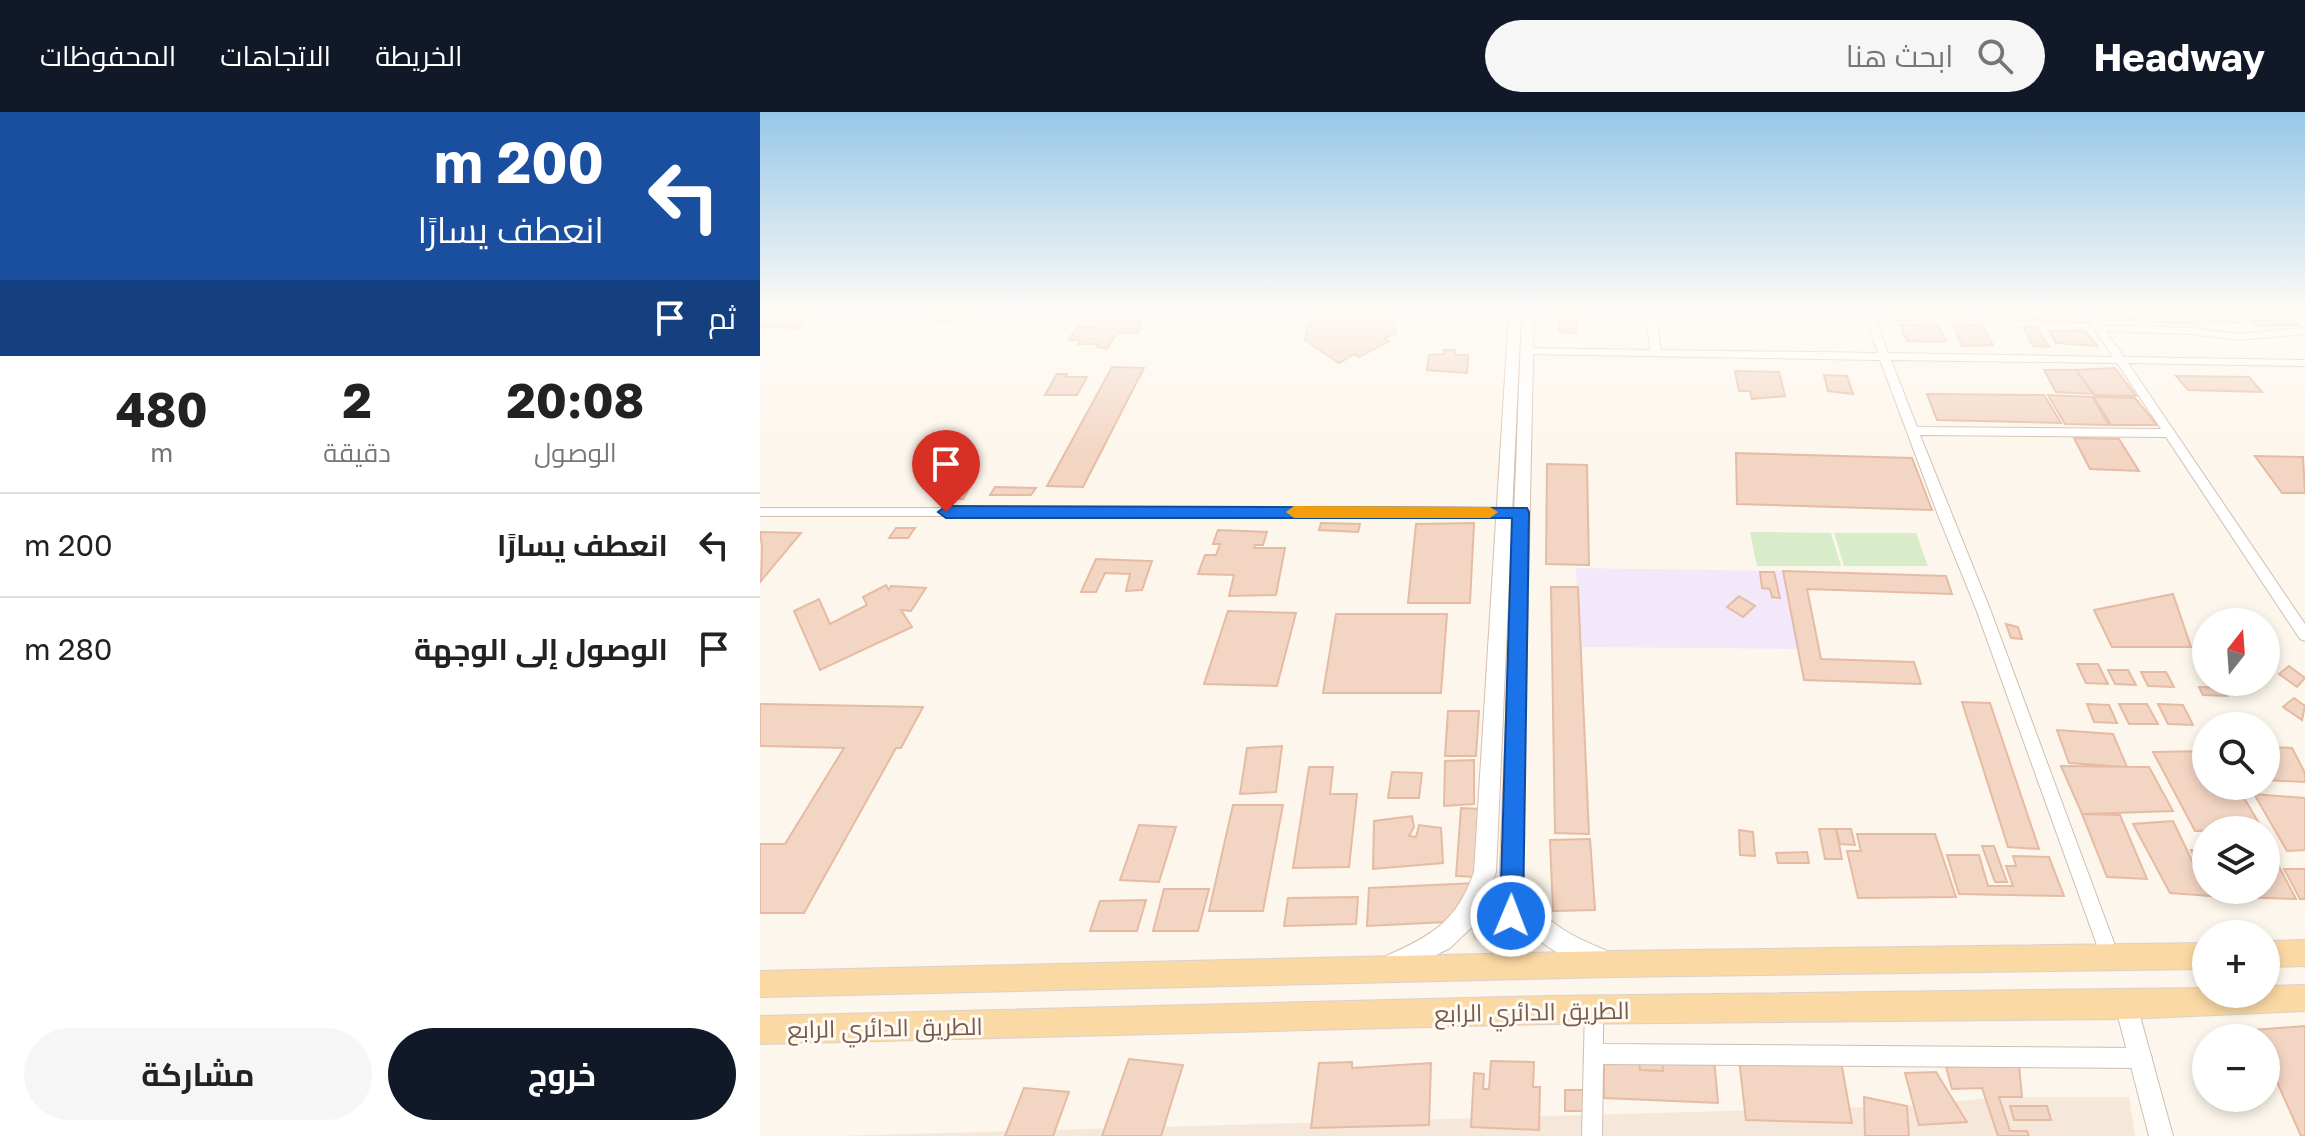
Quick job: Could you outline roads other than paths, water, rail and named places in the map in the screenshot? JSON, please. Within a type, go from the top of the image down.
[{"type":"main road","points":[[1514,361],[1512,512],[1512,880],[1510,929],[1502,937],[1491,937],[1483,929],[1482,923],[1485,872],[1512,512],[1526,361]]},
{"type":"main road","points":[[1375,972],[1436,946],[1455,933],[1470,911],[1485,872]]},
{"type":"main road","points":[[1512,880],[1519,898],[1544,932],[1565,947],[1613,964]]},
{"type":"main road","points":[[2280,954],[2305,953]]},
{"type":"main road","name":"الطريق الدائري الرابع","points":[[760,984],[1375,972],[1613,964],[2192,956]]},
{"type":"main road","name":"الطريق الدائري الرابع","points":[[760,1030],[1594,1009],[2126,1005],[2305,998]]},
{"type":"street","points":[[1886,361],[1983,609],[2111,959]]},
{"type":"street","points":[[2108,361],[2305,363]]},
{"type":"street","points":[[2121,361],[2305,635]]},
{"type":"street","points":[[1913,431],[2169,433]]},
{"type":"street","points":[[760,512],[1512,512]]},
{"type":"street","points":[[2126,1005],[2161,1136]]},
{"type":"street","points":[[1592,1136],[1594,1009]]},
{"type":"street","points":[[1595,1054],[2142,1058]]}]
